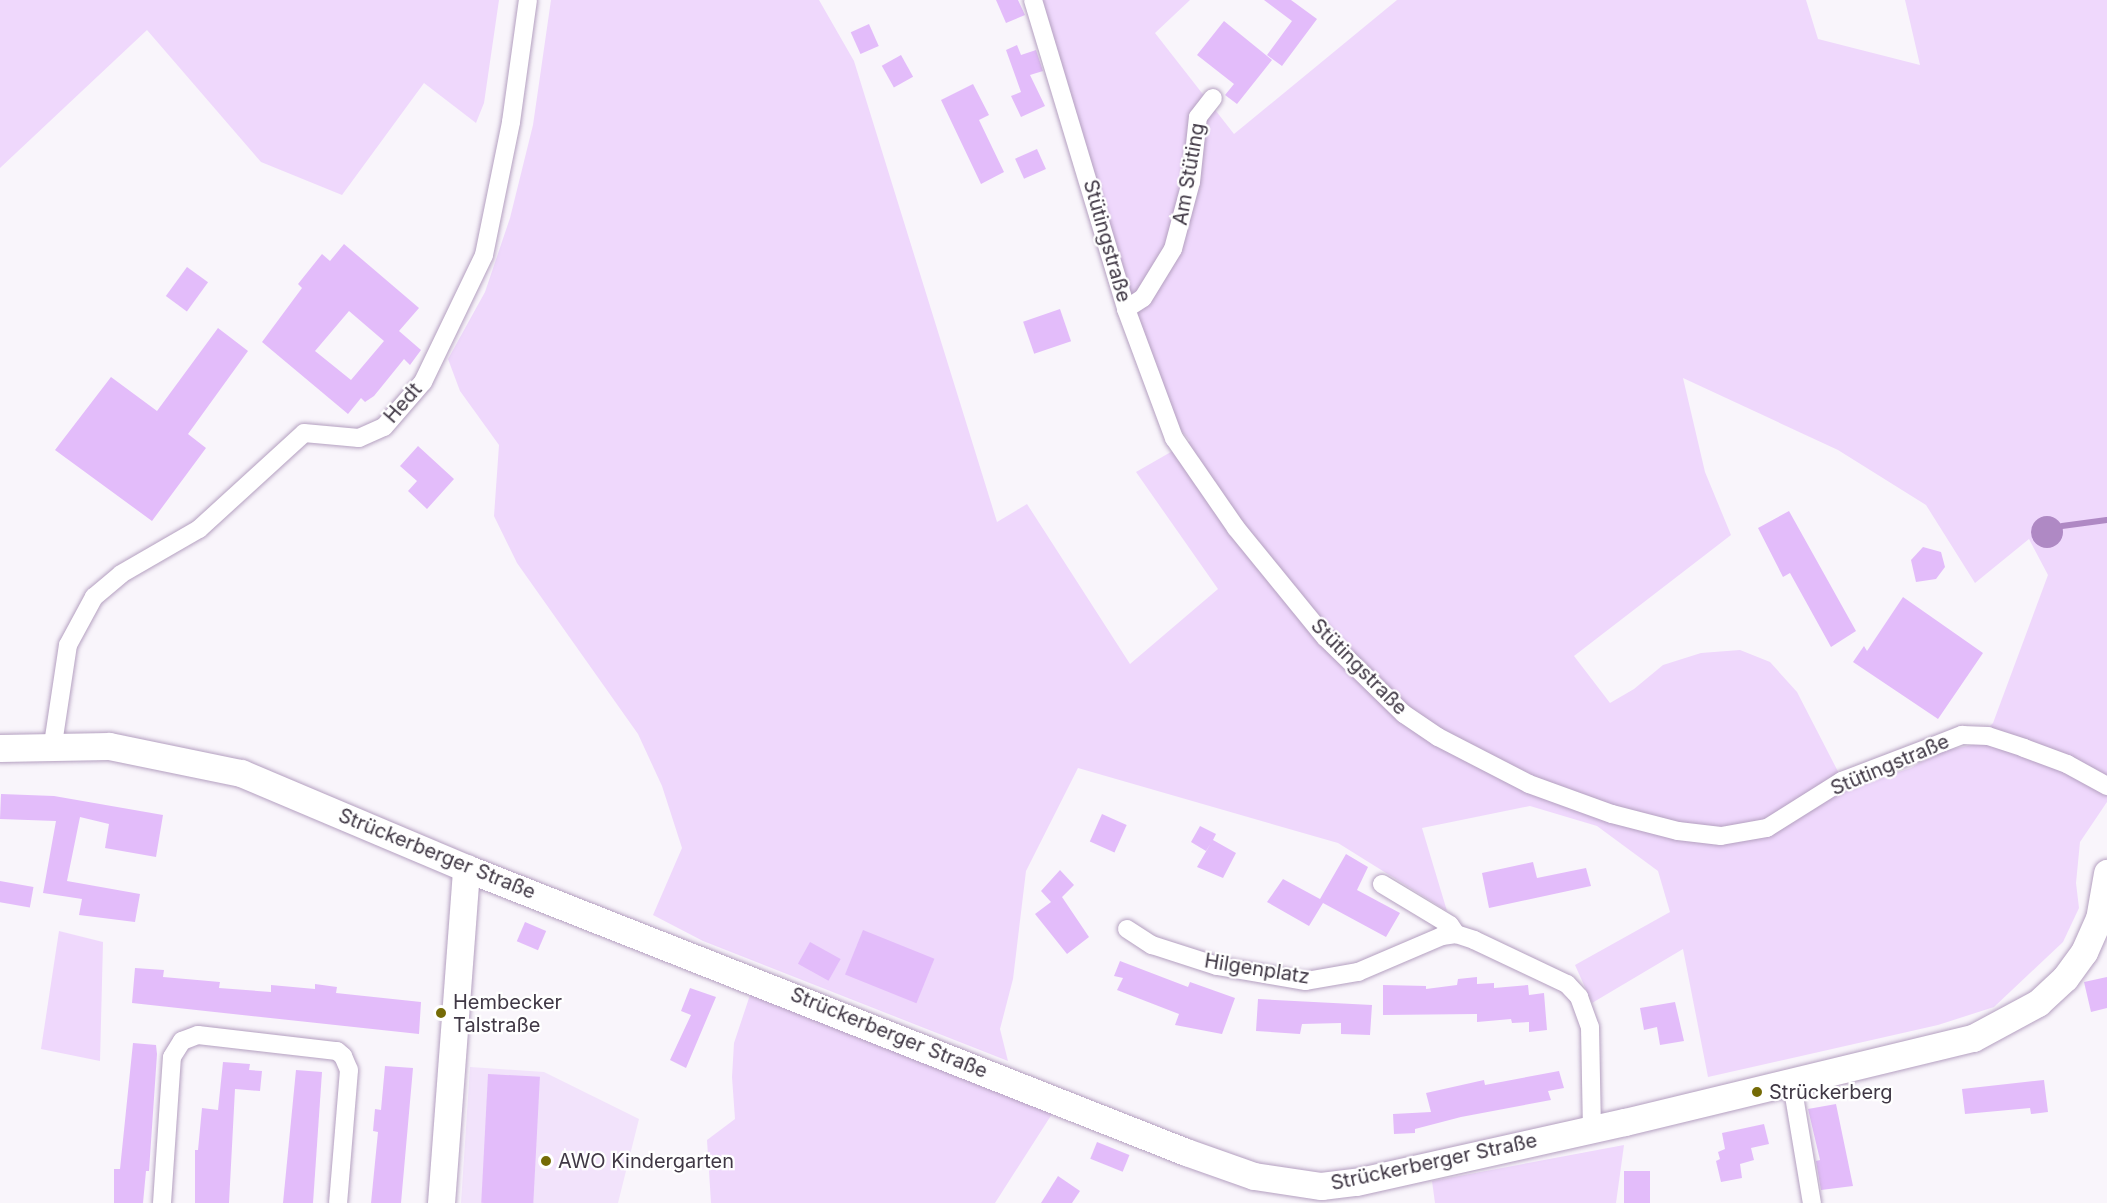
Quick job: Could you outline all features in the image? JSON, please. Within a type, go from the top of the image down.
[{"type":"main road","name":"Strückerberger Straße","points":[[0,748],[53,744],[109,746],[241,774],[466,868],[1254,1176],[1321,1186],[1356,1182],[1792,1084],[1973,1038],[2008,1023],[2041,1000],[2084,952],[2098,919],[2107,873]]},
{"type":"main road","points":[[441,1203],[466,868]]},
{"type":"street","name":"Hedt","points":[[53,744],[68,645],[94,597],[121,574],[200,529],[304,433],[359,438],[384,427],[423,382],[484,255],[511,122],[528,0]]},
{"type":"street","name":"Stütingstraße","points":[[1033,0],[1126,309],[1164,416],[1182,453],[1236,528],[1324,637],[1404,714],[1438,737],[1511,775],[1612,814],[1678,831],[1720,836],[1767,828],[1842,781],[1962,735],[1988,736],[2024,748],[2067,764],[2107,786]]},
{"type":"street","name":"Am Stüting","points":[[1126,309],[1143,298],[1173,249],[1191,182],[1198,117],[1213,98]]},
{"type":"street","points":[[1382,884],[1450,926],[1456,934],[1567,984],[1579,997],[1590,1026],[1592,1128]]},
{"type":"street","name":"Hilgenplatz","points":[[1128,929],[1152,945],[1217,966],[1306,981],[1358,972],[1417,946],[1456,934]]},
{"type":"street","points":[[162,1203],[172,1057],[182,1041],[198,1035],[338,1051],[343,1056],[350,1070],[338,1203]]},
{"type":"street","points":[[1792,1084],[1812,1203]]},
{"type":"shaded area","points":[[0,0],[499,0],[484,103],[476,123],[424,83],[342,195],[261,162],[147,30],[0,168]]},
{"type":"shaded area","points":[[551,0],[819,0],[854,61],[997,522],[1027,504],[1130,664],[1218,589],[1136,472],[1190,441],[1170,417],[1038,0],[1190,0],[1155,33],[1234,134],[1397,0],[1806,0],[1818,39],[1920,65],[1905,0],[2107,0],[2107,802],[2080,842],[2076,883],[2079,908],[2063,942],[1994,1007],[1938,1025],[1708,1077],[1683,949],[1592,1003],[1575,965],[1670,912],[1658,871],[1597,826],[1530,806],[1422,828],[1447,911],[1338,843],[1078,768],[1026,871],[1013,979],[1000,1029],[1008,1061],[703,941],[653,915],[682,848],[662,786],[638,734],[517,563],[494,516],[499,445],[460,391],[448,359],[485,292],[510,218],[533,125]],"holes":[[[1683,378],[1838,450],[1926,505],[1975,583],[2029,539],[2048,575],[1993,723],[1972,745],[1938,752],[1911,768],[1847,789],[1797,692],[1770,662],[1740,650],[1701,653],[1663,665],[1634,689],[1610,703],[1574,656],[1731,535],[1705,472]]]},
{"type":"shaded area","points":[[2047,516],[2058,521],[2063,532],[2058,543],[2047,548],[2036,543],[2031,532],[2036,521]]},
{"type":"shaded area","points":[[59,931],[103,942],[100,1061],[41,1049]]},
{"type":"shaded area","points":[[751,992],[1052,1114],[995,1203],[711,1203],[707,1140],[735,1119],[732,1077],[734,1043]]},
{"type":"shaded area","name":"AWO Kindergarten","points":[[470,1067],[544,1072],[639,1119],[618,1203],[461,1203]]},
{"type":"shaded area","points":[[1624,1145],[1616,1203],[1435,1203],[1432,1181]]},
{"type":"building","points":[[996,0],[1018,0],[1025,15],[1006,23]]},
{"type":"building","points":[[1264,0],[1291,0],[1317,19],[1282,66],[1267,55],[1292,21]]},
{"type":"building","points":[[1224,21],[1272,60],[1237,104],[1225,95],[1234,84],[1197,55]]},
{"type":"building","points":[[869,24],[879,46],[860,54],[851,32]]},
{"type":"building","points":[[1017,45],[1021,55],[1036,50],[1043,71],[1030,75],[1045,106],[1021,117],[1011,96],[1021,92],[1006,50]]},
{"type":"building","points":[[901,55],[913,77],[894,88],[882,66]]},
{"type":"building","points":[[973,84],[989,115],[979,120],[1004,172],[981,184],[941,100]]},
{"type":"building","points":[[1037,149],[1046,169],[1024,179],[1015,159]]},
{"type":"building","points":[[344,244],[419,308],[399,331],[421,350],[410,365],[404,359],[374,396],[365,402],[361,398],[348,414],[262,342],[302,288],[298,284],[322,254],[330,261]],"holes":[[[349,311],[384,341],[351,380],[315,351]]]},
{"type":"building","points":[[187,267],[208,282],[187,311],[166,296]]},
{"type":"building","points":[[1060,309],[1071,341],[1034,354],[1023,322]]},
{"type":"building","points":[[218,328],[248,351],[188,434],[206,448],[152,521],[55,450],[111,377],[157,411]]},
{"type":"building","points":[[418,446],[454,479],[427,509],[408,491],[417,481],[400,466]]},
{"type":"building","points":[[1789,511],[1856,631],[1831,647],[1790,573],[1783,577],[1758,528]]},
{"type":"building","points":[[1923,547],[1941,552],[1945,567],[1936,579],[1916,582],[1911,560]]},
{"type":"building","points":[[1903,597],[1983,653],[1938,719],[1853,662],[1864,646],[1867,651]]},
{"type":"building","points":[[1,794],[54,796],[163,815],[156,857],[105,848],[109,824],[80,817],[67,881],[140,894],[135,922],[79,915],[82,899],[43,893],[56,821],[0,819]]},
{"type":"building","points":[[1102,814],[1127,825],[1114,852],[1090,841]]},
{"type":"building","points":[[1200,826],[1216,834],[1213,840],[1236,853],[1223,878],[1197,867],[1211,843],[1206,851],[1191,842]]},
{"type":"building","points":[[1346,854],[1368,867],[1357,890],[1400,913],[1386,937],[1323,903],[1309,926],[1267,902],[1283,879],[1320,899]]},
{"type":"building","points":[[1533,862],[1537,878],[1586,868],[1591,886],[1489,908],[1482,873]]},
{"type":"building","points":[[1060,870],[1074,885],[1062,897],[1089,937],[1067,954],[1035,914],[1051,902],[1041,891]]},
{"type":"building","points":[[0,881],[33,887],[30,908],[0,902]]},
{"type":"building","points":[[525,922],[546,931],[538,950],[517,941]]},
{"type":"building","points":[[863,930],[934,959],[916,1003],[845,975]]},
{"type":"building","points":[[810,942],[841,959],[828,981],[798,964]]},
{"type":"building","points":[[1120,961],[1188,987],[1190,982],[1235,998],[1222,1034],[1175,1025],[1179,1014],[1117,990],[1123,978],[1114,976]]},
{"type":"building","points":[[135,968],[164,970],[163,977],[220,982],[219,988],[271,992],[271,985],[315,989],[315,984],[337,987],[336,993],[421,1002],[419,1034],[132,1003]]},
{"type":"building","points":[[1477,977],[1477,984],[1494,983],[1494,988],[1528,985],[1529,995],[1544,993],[1547,1030],[1529,1032],[1529,1022],[1512,1023],[1511,1019],[1477,1022],[1477,1014],[1383,1015],[1383,985],[1426,986],[1426,989],[1457,985],[1458,979]]},
{"type":"building","points":[[2107,977],[2107,1008],[2091,1012],[2084,982]]},
{"type":"building","points":[[690,988],[716,997],[686,1068],[670,1060],[691,1015],[681,1011]]},
{"type":"building","points":[[1258,999],[1372,1005],[1370,1035],[1341,1034],[1341,1023],[1302,1024],[1300,1034],[1256,1031]]},
{"type":"building","points":[[1675,1002],[1684,1041],[1660,1045],[1657,1027],[1644,1030],[1640,1008]]},
{"type":"building","points":[[133,1043],[156,1045],[149,1171],[146,1171],[143,1203],[114,1203],[114,1169],[120,1169]]},
{"type":"building","points":[[223,1062],[250,1064],[249,1070],[262,1071],[260,1091],[235,1089],[229,1203],[195,1203],[195,1150],[198,1150],[202,1108],[218,1110]]},
{"type":"building","points":[[385,1066],[413,1068],[401,1203],[371,1203],[378,1132],[373,1131],[375,1109],[381,1110]]},
{"type":"building","points":[[296,1070],[322,1072],[313,1203],[283,1203]]},
{"type":"building","points":[[1559,1071],[1564,1088],[1548,1091],[1551,1100],[1461,1117],[1415,1129],[1415,1133],[1394,1134],[1393,1114],[1431,1112],[1426,1093],[1484,1080],[1485,1085]]},
{"type":"building","points":[[488,1074],[540,1077],[533,1203],[481,1203]]},
{"type":"building","points":[[2044,1080],[2048,1112],[2031,1114],[2030,1108],[1965,1114],[1962,1089]]},
{"type":"building","points":[[1836,1104],[1853,1186],[1821,1190],[1816,1161],[1820,1160],[1808,1109]]},
{"type":"building","points":[[1764,1124],[1769,1144],[1751,1148],[1754,1160],[1740,1164],[1742,1178],[1721,1182],[1716,1161],[1720,1159],[1718,1152],[1725,1149],[1722,1133]]},
{"type":"building","points":[[1097,1142],[1129,1155],[1123,1172],[1090,1159]]},
{"type":"building","points":[[1624,1171],[1650,1171],[1650,1203],[1624,1203]]},
{"type":"building","points":[[1058,1176],[1080,1191],[1072,1203],[1041,1203]]},
{"type":"waterway","points":[[2062,526],[2107,520]]},
{"type":"place","name":"Hembecker Talstraße","points":[[441,1013]]},
{"type":"place","name":"Strückerberg","points":[[1757,1092]]},
{"type":"place","name":"AWO Kindergarten","points":[[546,1161]]}]
